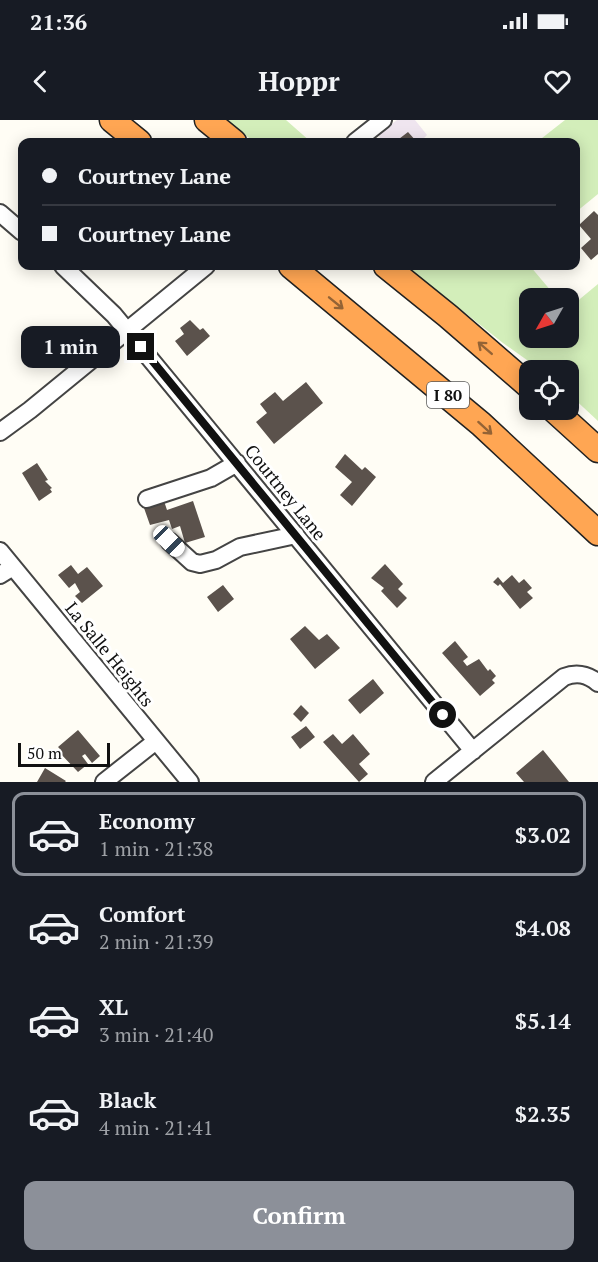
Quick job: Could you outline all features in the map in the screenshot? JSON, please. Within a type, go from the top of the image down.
[{"type":"highway","points":[[112,120],[134,138]]},
{"type":"highway","points":[[207,120],[229,138]]},
{"type":"highway","name":"I 80","points":[[296,270],[457,402],[598,533]]},
{"type":"highway","points":[[391,270],[519,377]]},
{"type":"highway","points":[[565,420],[598,450]]},
{"type":"street","points":[[360,138],[382,120]]},
{"type":"street","points":[[0,213],[18,229]]},
{"type":"street","name":"Courtney Lane","points":[[67,270],[99,299],[127,330],[473,751]]},
{"type":"street","points":[[0,432],[201,270]]},
{"type":"street","points":[[147,499],[211,477],[237,463]]},
{"type":"street","points":[[169,541],[192,562],[200,564],[216,560],[240,547],[296,535]]},
{"type":"street","name":"La Salle Heights","points":[[0,551],[6,571],[190,782]]},
{"type":"street","points":[[434,782],[555,683],[572,674],[580,674],[591,677],[598,683]]},
{"type":"street","points":[[104,782],[156,741]]},
{"type":"shaded area","points":[[397,120],[415,120],[427,135],[424,138],[380,138],[378,135]]},
{"type":"green space","points":[[227,120],[286,120],[306,138],[249,138]]},
{"type":"green space","points":[[565,120],[598,120],[598,194],[580,209],[580,138],[542,138]]},
{"type":"green space","points":[[411,270],[533,270],[549,288],[519,288],[519,348],[579,348],[579,300],[598,284],[598,421],[579,403],[579,360],[527,360]]},
{"type":"building","points":[[408,132],[413,138],[400,138]]},
{"type":"building","points":[[594,211],[598,215],[598,254],[591,260],[581,248],[591,239],[580,224]]},
{"type":"building","points":[[190,320],[200,330],[203,328],[210,336],[187,356],[175,341],[184,334],[180,328]]},
{"type":"building","points":[[306,382],[323,403],[274,444],[256,422],[267,413],[260,404],[275,392],[283,401]]},
{"type":"building","points":[[345,454],[362,470],[365,467],[376,477],[352,506],[340,495],[352,482],[335,467]]},
{"type":"building","points":[[37,463],[48,480],[45,481],[52,488],[50,489],[52,492],[39,501],[22,473]]},
{"type":"building","points":[[164,501],[167,510],[193,501],[205,537],[185,543],[180,526],[172,529],[169,520],[150,525],[144,508]]},
{"type":"building","points":[[385,564],[403,584],[398,589],[407,598],[397,608],[381,591],[384,588],[371,578]]},
{"type":"building","points":[[71,565],[78,574],[87,567],[103,586],[82,603],[75,596],[80,592],[75,583],[69,588],[58,575]]},
{"type":"building","points":[[512,575],[519,583],[524,579],[532,588],[527,592],[533,598],[520,609],[500,584],[498,586],[493,582],[498,577],[503,583]]},
{"type":"building","points":[[223,585],[234,599],[218,612],[207,597]]},
{"type":"building","points":[[305,626],[319,640],[327,634],[340,648],[315,669],[290,639]]},
{"type":"building","points":[[455,641],[468,657],[463,661],[467,666],[479,659],[488,671],[490,669],[496,676],[492,680],[495,683],[480,696],[442,653]]},
{"type":"building","points":[[373,679],[384,693],[360,714],[348,700]]},
{"type":"building","points":[[301,705],[309,713],[301,722],[293,714]]},
{"type":"building","points":[[306,726],[315,737],[300,749],[291,737]]},
{"type":"building","points":[[78,730],[100,756],[92,763],[85,754],[82,756],[88,764],[78,772],[59,752],[61,750],[58,747]]},
{"type":"building","points":[[333,734],[342,744],[353,734],[370,754],[359,764],[368,774],[359,782],[323,742]]},
{"type":"building","points":[[543,750],[569,782],[524,782],[516,773]]},
{"type":"building","points":[[45,768],[66,781],[37,782]]},
{"type":"route","points":[[141,347],[443,715]]}]
